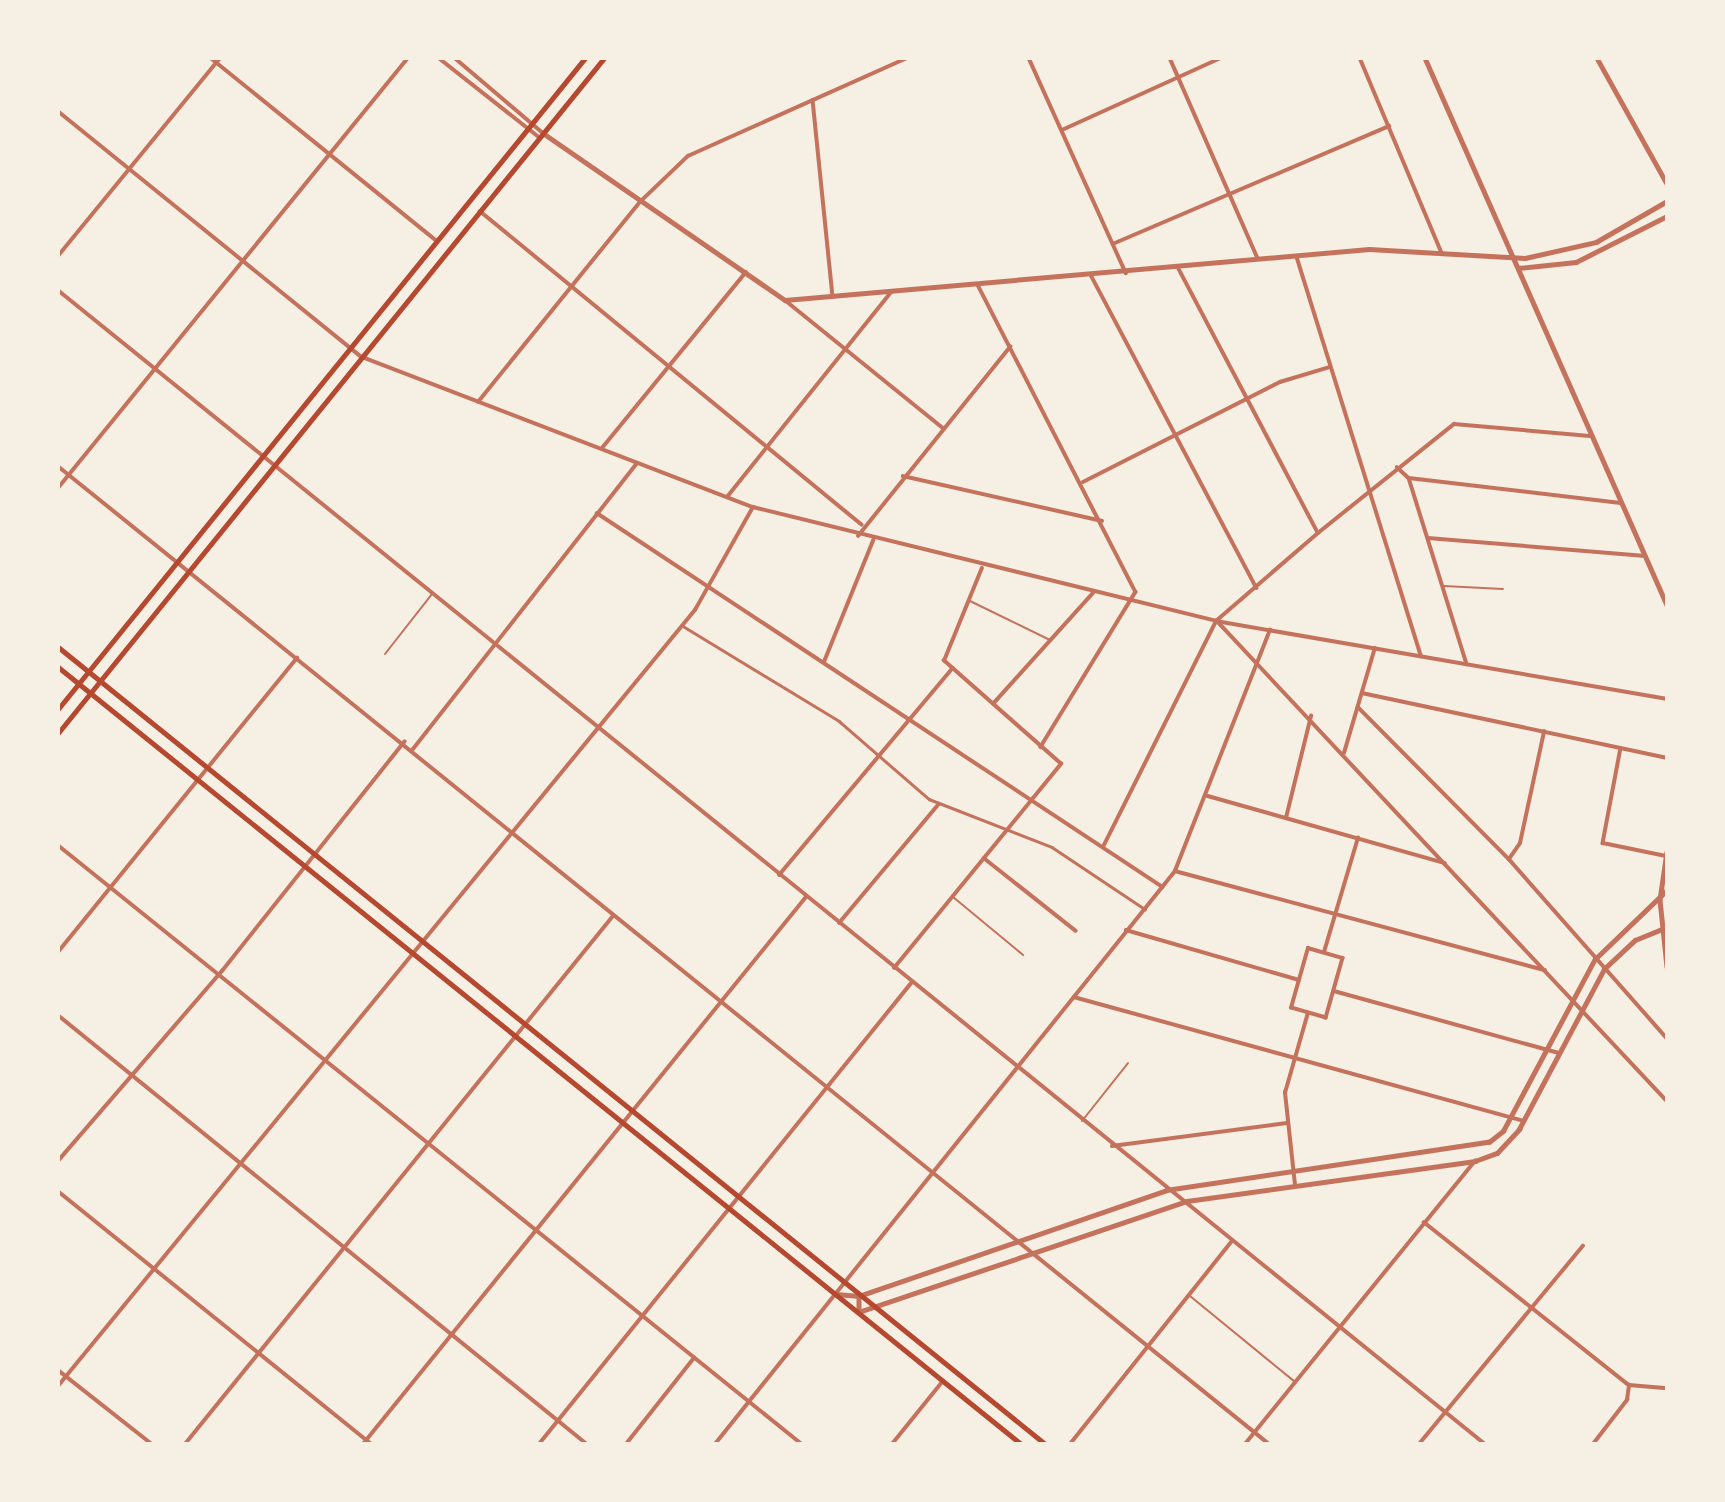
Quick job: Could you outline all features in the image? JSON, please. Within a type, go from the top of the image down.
[{"type":"main road","points":[[58,709],[585,58]]},
{"type":"main road","points":[[58,733],[604,58]]},
{"type":"main road","points":[[432,249],[442,258]]},
{"type":"main road","points":[[58,647],[1045,1444]]},
{"type":"main road","points":[[58,667],[1021,1444]]},
{"type":"street","points":[[211,58],[438,242]]},
{"type":"street","points":[[58,256],[220,58]]},
{"type":"street","points":[[58,488],[408,58]]},
{"type":"street","points":[[439,58],[528,130],[541,135],[641,201],[785,300],[943,428]]},
{"type":"street","points":[[456,58],[534,123],[541,135]]},
{"type":"street","points":[[478,402],[641,201],[688,156],[908,58]]},
{"type":"street","points":[[1029,58],[1115,243],[1126,273]]},
{"type":"street","points":[[1170,58],[1232,193],[1259,260]]},
{"type":"street","points":[[1062,130],[1221,58]]},
{"type":"street","points":[[1360,58],[1443,254]]},
{"type":"street","points":[[1425,58],[1667,605]]},
{"type":"street","points":[[1597,58],[1667,184]]},
{"type":"street","points":[[813,100],[833,297]]},
{"type":"street","points":[[58,111],[362,356],[753,507],[873,541],[1216,621],[1667,699]]},
{"type":"street","points":[[1115,243],[1389,126]]},
{"type":"street","points":[[785,300],[1179,269],[1369,249],[1513,257],[1596,242],[1667,201]]},
{"type":"street","points":[[480,211],[574,285],[862,525]]},
{"type":"street","points":[[1517,268],[1576,262],[1667,216]]},
{"type":"street","points":[[1297,257],[1367,492],[1421,656]]},
{"type":"street","points":[[1179,269],[1250,397],[1318,533]]},
{"type":"street","points":[[602,448],[746,272]]},
{"type":"street","points":[[1091,275],[1257,587]]},
{"type":"street","points":[[978,285],[1132,580],[1134,601],[1041,747]]},
{"type":"street","points":[[58,290],[1166,1190],[1187,1201],[1339,1329],[1485,1444]]},
{"type":"street","points":[[727,497],[891,292]]},
{"type":"street","points":[[858,536],[862,525],[1010,347]]},
{"type":"street","points":[[1083,482],[1250,397],[1330,367]]},
{"type":"street","points":[[1103,847],[1216,621],[1396,467],[1454,424],[1592,436]]},
{"type":"street","points":[[413,750],[636,463]]},
{"type":"street","points":[[58,466],[404,742],[613,916],[1029,1254],[1269,1444]]},
{"type":"street","points":[[1396,467],[1409,478],[1467,664]]},
{"type":"street","points":[[904,476],[1102,521]]},
{"type":"street","points":[[1409,478],[1622,503]]},
{"type":"street","points":[[58,1386],[238,1161],[681,626],[709,587],[753,507]]},
{"type":"street","points":[[597,513],[912,718],[1163,887]]},
{"type":"street","points":[[1428,538],[1647,556]]},
{"type":"street","points":[[824,662],[873,541]]},
{"type":"street","points":[[894,968],[1061,764],[944,661],[983,568]]},
{"type":"street","points":[[993,704],[1093,593]]},
{"type":"street","points":[[1216,621],[1262,662],[1667,1101]]},
{"type":"street","points":[[681,626],[839,721],[878,757],[939,804],[1008,828],[1060,852],[1145,908]]},
{"type":"street","points":[[715,1444],[1175,871],[1262,662],[1270,630]]},
{"type":"street","points":[[1344,753],[1375,648]]},
{"type":"street","points":[[58,953],[206,766],[297,658]]},
{"type":"street","points":[[779,875],[953,668]]},
{"type":"street","points":[[1362,693],[1667,758]]},
{"type":"street","points":[[1358,707],[1509,859],[1667,1038]]},
{"type":"street","points":[[1286,818],[1311,716]]},
{"type":"street","points":[[1509,859],[1520,843],[1544,732]]},
{"type":"street","points":[[58,1161],[130,1072],[222,971],[304,864],[404,742]]},
{"type":"street","points":[[1621,748],[1603,843],[1667,854],[1660,900],[1667,967]]},
{"type":"street","points":[[1208,796],[1447,864]]},
{"type":"street","points":[[839,923],[939,804]]},
{"type":"street","points":[[1324,953],[1358,838]]},
{"type":"street","points":[[58,845],[222,971],[802,1444]]},
{"type":"street","points":[[984,858],[1076,931]]},
{"type":"street","points":[[1175,871],[1336,912],[1546,971]]},
{"type":"street","points":[[836,1294],[859,1296],[1166,1190],[1476,1148],[1503,1131],[1595,959],[1660,900],[1667,890]]},
{"type":"street","points":[[365,1442],[806,897]]},
{"type":"street","points":[[185,1444],[613,916]]},
{"type":"street","points":[[859,1296],[859,1312],[1187,1201],[1475,1161],[1510,1142],[1604,969],[1635,940],[1667,927]]},
{"type":"street","points":[[1126,930],[1298,980]]},
{"type":"street","points":[[1308,948],[1324,953],[1343,958],[1326,1018],[1291,1007],[1308,948]]},
{"type":"street","points":[[539,1444],[912,982]]},
{"type":"street","points":[[1334,991],[1559,1053]]},
{"type":"street","points":[[1074,997],[1523,1121]]},
{"type":"street","points":[[1295,1185],[1286,1124],[1285,1093],[1308,1013]]},
{"type":"street","points":[[58,1015],[344,1250],[454,1335],[587,1444]]},
{"type":"street","points":[[1112,1146],[1286,1124]]},
{"type":"street","points":[[1245,1444],[1475,1161]]},
{"type":"street","points":[[58,1191],[365,1442],[371,1444]]},
{"type":"street","points":[[1424,1222],[1629,1385],[1667,1388]]},
{"type":"street","points":[[1070,1444],[1232,1241]]},
{"type":"street","points":[[1419,1444],[1529,1306],[1583,1246]]},
{"type":"street","points":[[626,1444],[695,1357]]},
{"type":"street","points":[[58,1370],[152,1444]]},
{"type":"street","points":[[892,1444],[944,1380]]},
{"type":"street","points":[[1593,1444],[1627,1400],[1629,1385]]},
{"type":"lane","points":[[1443,586],[1503,589]]},
{"type":"lane","points":[[385,654],[432,593]]},
{"type":"lane","points":[[968,599],[1051,641]]},
{"type":"lane","points":[[952,897],[1023,954]]},
{"type":"lane","points":[[1082,1121],[1128,1063]]},
{"type":"lane","points":[[1190,1296],[1295,1381]]}]
